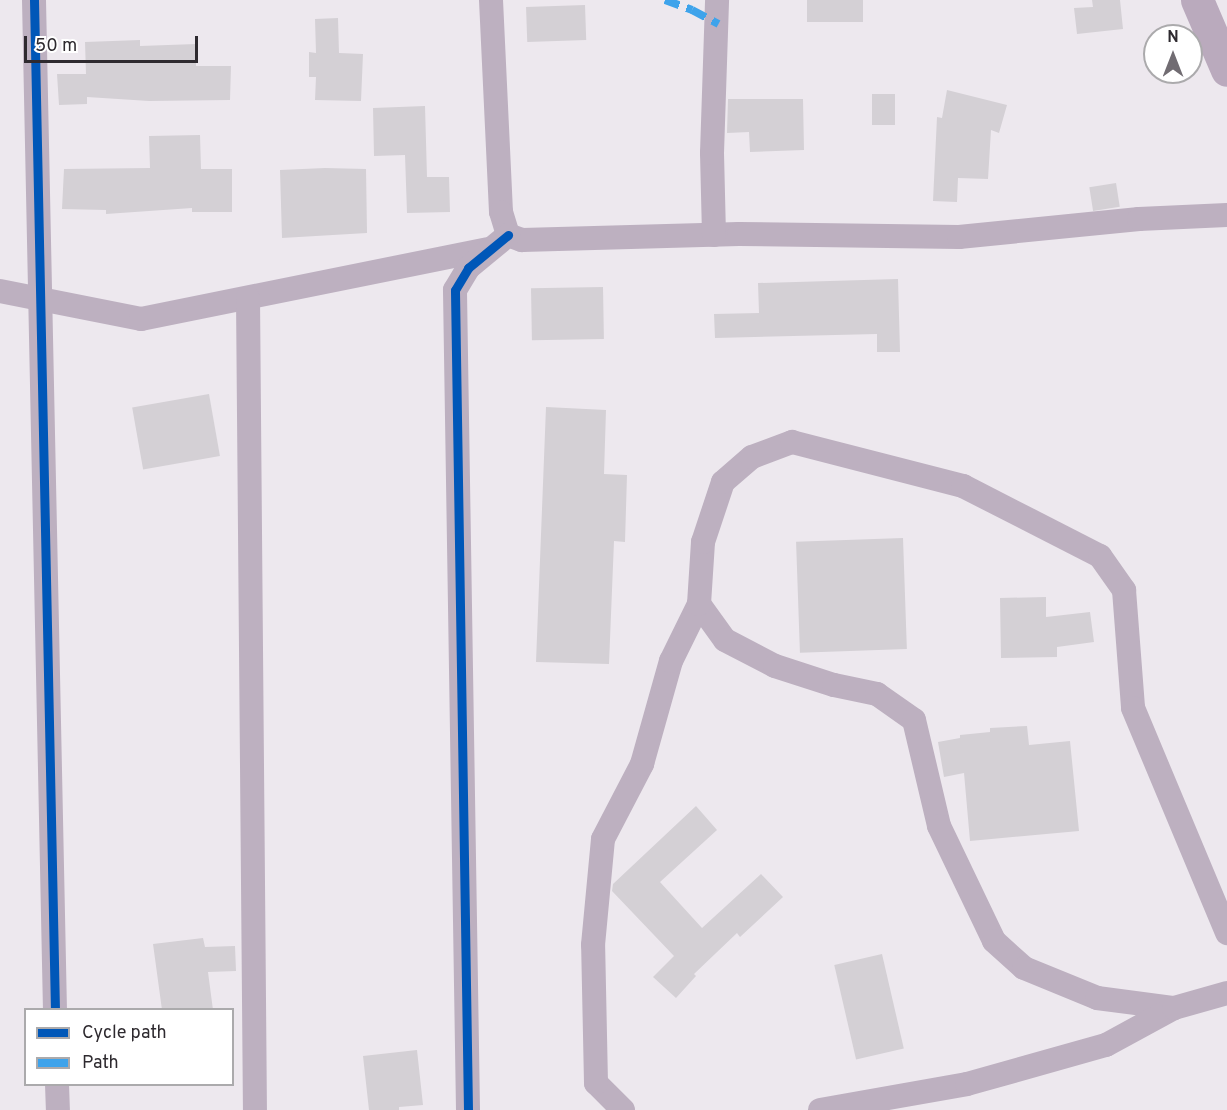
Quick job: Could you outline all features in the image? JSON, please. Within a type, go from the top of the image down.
[{"type":"highway","points":[[1197,0],[1227,70]]},
{"type":"street","points":[[34,0],[38,299],[55,1008]]},
{"type":"street","points":[[491,0],[502,241]]},
{"type":"street","points":[[714,235],[712,153],[717,0]]},
{"type":"street","points":[[0,291],[141,319],[248,298],[502,241],[714,235],[958,237],[1139,219],[1227,215]]},
{"type":"street","points":[[468,1110],[455,290],[468,268],[502,241]]},
{"type":"street","points":[[248,298],[255,1110]]},
{"type":"street","points":[[623,1110],[596,1083],[593,945],[603,839],[642,764],[671,661],[699,604],[703,542],[723,482],[752,457],[792,442],[963,486],[1100,556],[1124,590],[1133,708],[1227,933]]},
{"type":"street","points":[[699,604],[725,640],[775,666],[834,685],[877,694],[915,720],[939,826],[994,941],[1024,968],[1097,998],[1174,1008]]},
{"type":"street","points":[[820,1110],[967,1084],[1106,1045],[1174,1008],[1227,993]]},
{"type":"street","points":[[57,1086],[58,1110]]},
{"type":"building","points":[[807,0],[863,0],[863,22],[807,22]]},
{"type":"building","points":[[1092,0],[1120,0],[1123,29],[1077,34],[1074,8],[1093,7]]},
{"type":"building","points":[[585,5],[586,40],[527,42],[526,7]]},
{"type":"building","points":[[338,18],[339,53],[363,54],[361,101],[315,100],[316,77],[309,77],[309,52],[316,53],[315,19]]},
{"type":"building","points":[[140,40],[140,46],[196,44],[196,66],[231,66],[230,100],[149,101],[87,97],[87,104],[59,105],[57,74],[86,74],[85,42]]},
{"type":"building","points":[[947,90],[1007,105],[999,133],[991,130],[988,179],[958,178],[957,202],[933,201],[937,117],[942,118]]},
{"type":"building","points":[[872,94],[895,94],[895,125],[872,125]]},
{"type":"building","points":[[728,99],[803,99],[804,150],[750,152],[749,132],[727,133]]},
{"type":"building","points":[[425,106],[427,177],[449,177],[450,212],[407,213],[405,155],[374,156],[373,108]]},
{"type":"building","points":[[200,135],[201,169],[232,169],[232,212],[192,212],[192,208],[106,214],[106,210],[62,209],[64,169],[150,168],[149,136]]},
{"type":"building","points":[[366,169],[367,233],[282,238],[280,170]]},
{"type":"building","points":[[1116,183],[1120,207],[1093,211],[1089,187]]},
{"type":"building","points":[[898,279],[900,352],[877,352],[877,334],[715,338],[714,314],[759,313],[758,283]]},
{"type":"building","points":[[603,287],[604,339],[532,340],[531,288]]},
{"type":"building","points":[[209,394],[220,456],[143,470],[132,408]]},
{"type":"building","points":[[546,407],[606,410],[604,474],[627,475],[625,542],[614,541],[609,664],[536,662]]},
{"type":"building","points":[[903,538],[907,649],[800,653],[796,542]]},
{"type":"building","points":[[1046,597],[1046,617],[1090,612],[1094,642],[1057,647],[1057,657],[1001,658],[1000,598]]},
{"type":"building","points":[[1027,726],[1029,745],[1070,741],[1079,831],[970,841],[964,773],[944,777],[938,742],[960,738],[960,735],[990,732],[990,728]]},
{"type":"building","points":[[696,806],[717,830],[660,882],[702,928],[761,874],[783,897],[740,937],[737,933],[694,974],[696,976],[676,998],[653,977],[674,956],[612,891],[613,884]]},
{"type":"building","points":[[203,938],[205,947],[235,946],[236,971],[208,972],[213,1008],[162,1008],[153,944]]},
{"type":"building","points":[[882,954],[904,1049],[856,1060],[834,965]]},
{"type":"building","points":[[417,1050],[423,1105],[399,1107],[399,1110],[369,1110],[363,1056]]},
{"type":"marked path","points":[[665,0],[692,10],[718,24]]},
{"type":"cycle path","points":[[34,0],[55,1008]]},
{"type":"cycle path","points":[[468,1110],[455,290],[468,268],[508,235]]}]
